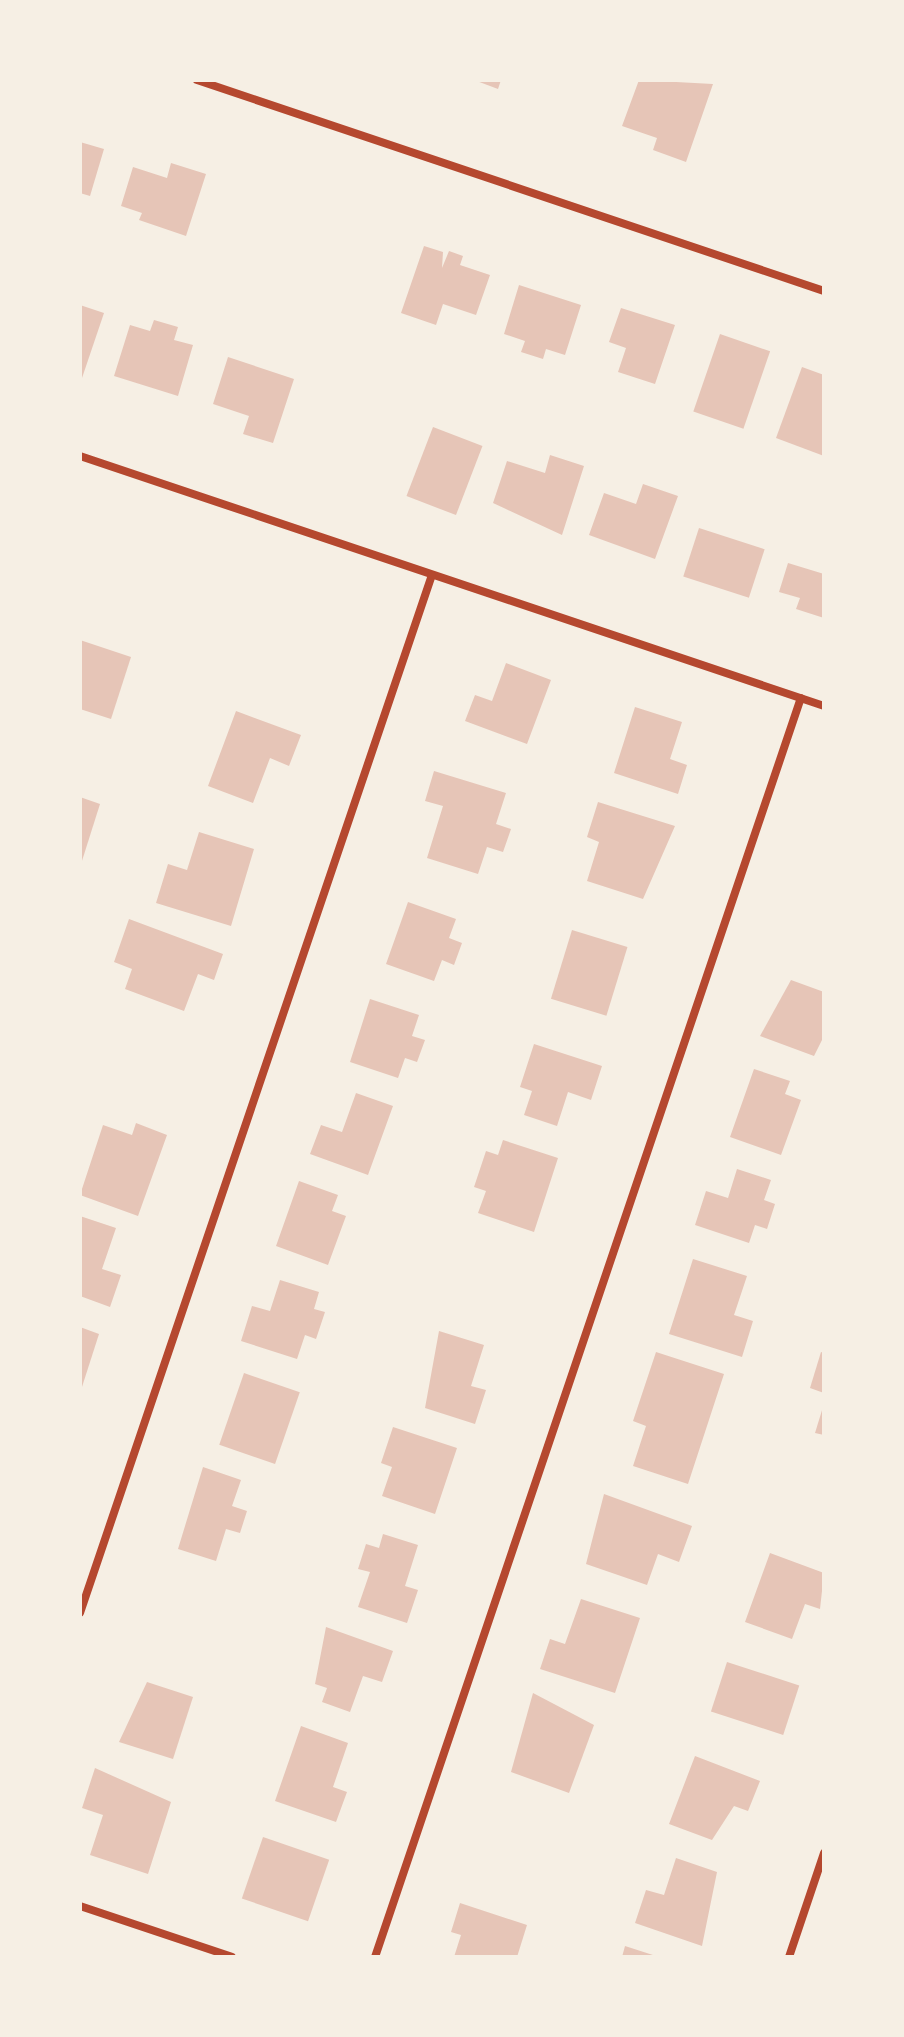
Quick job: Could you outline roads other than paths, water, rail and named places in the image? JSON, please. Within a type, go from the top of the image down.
[{"type":"street","points":[[197,80],[824,291]]},
{"type":"street","points":[[80,456],[824,706]]},
{"type":"street","points":[[80,1613],[432,575]]},
{"type":"street","points":[[375,1957],[801,698]]},
{"type":"street","points":[[789,1957],[824,1853]]},
{"type":"street","points":[[80,1906],[232,1957]]}]
